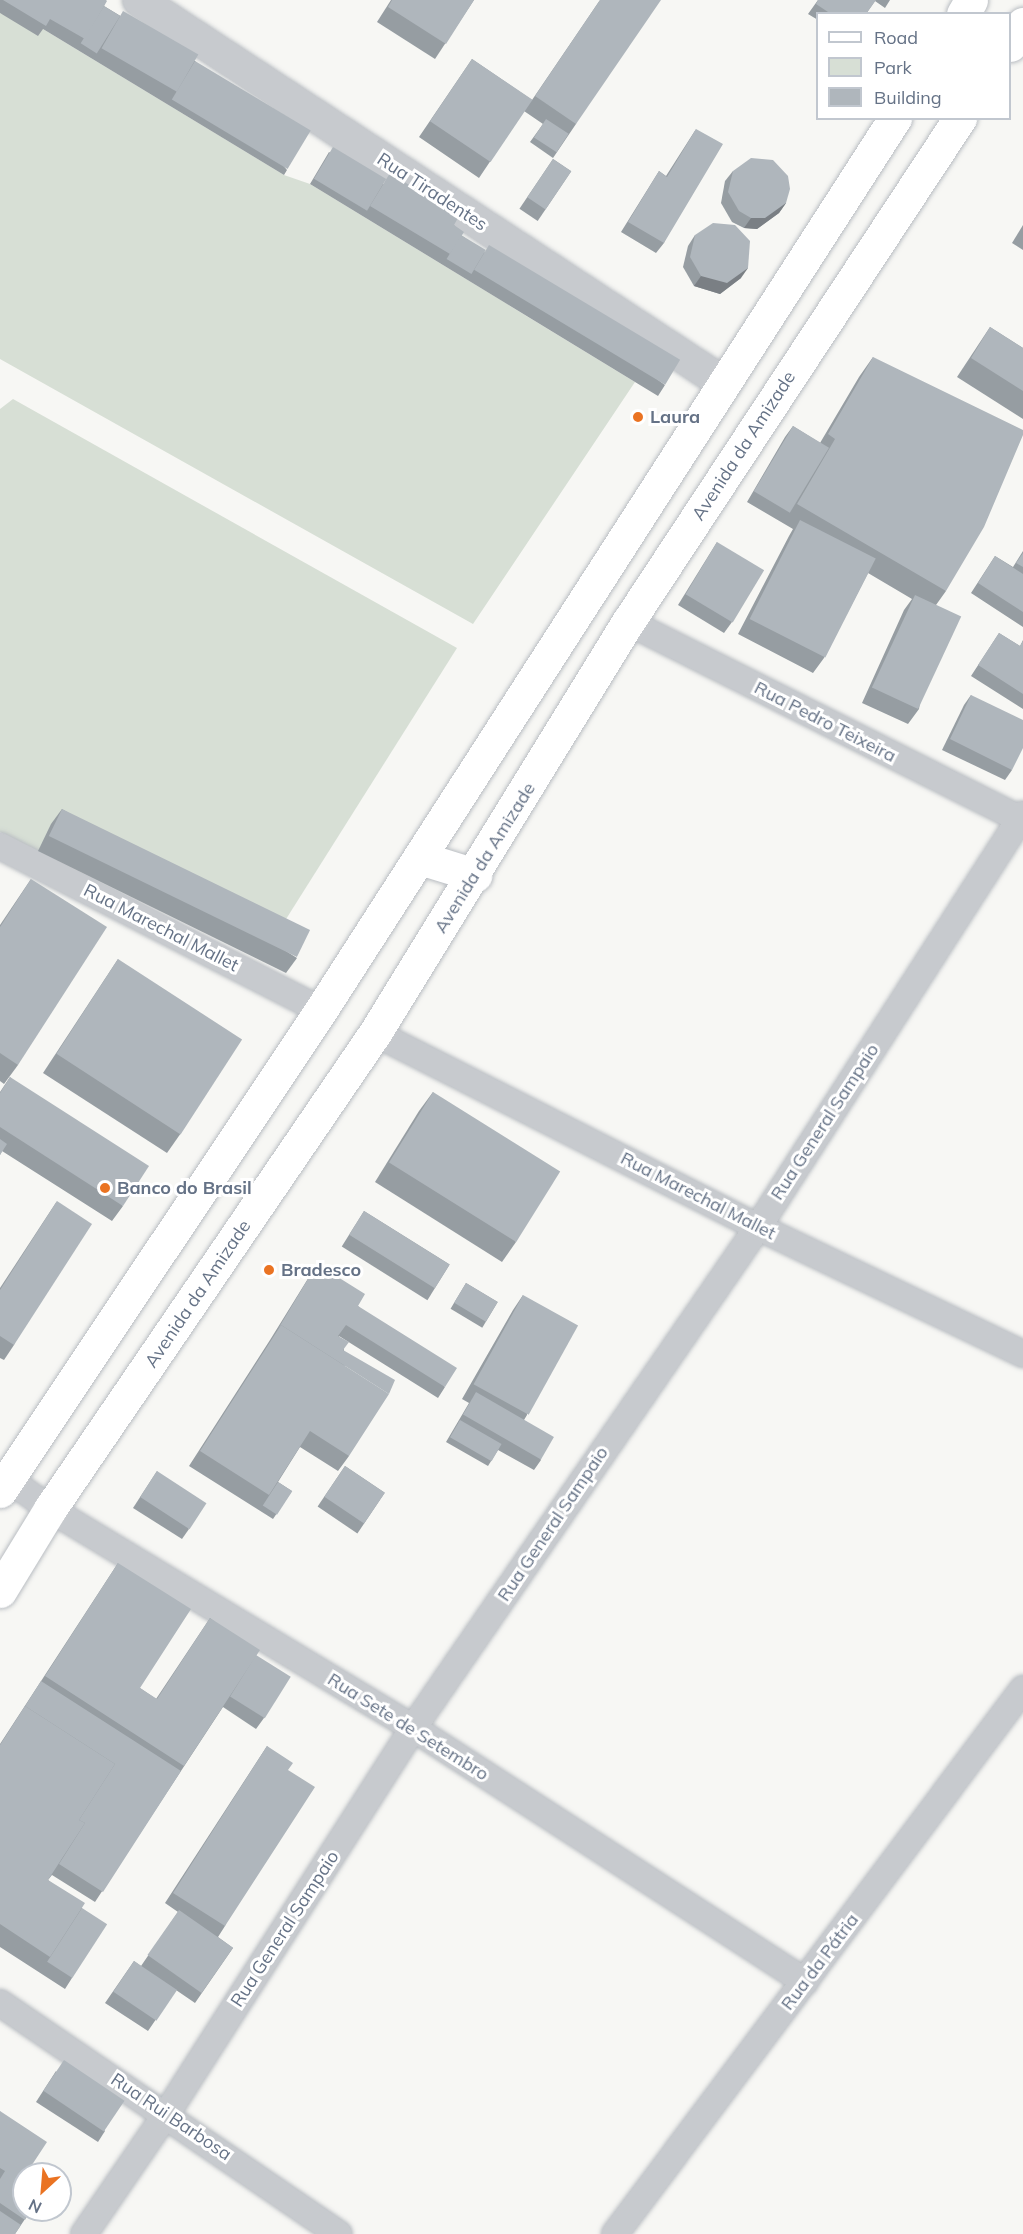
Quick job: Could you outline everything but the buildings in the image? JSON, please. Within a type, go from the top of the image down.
[{"type":"main road","points":[[1011,43],[1023,24]]},
{"type":"main road","points":[[4,1485],[153,1267],[321,1010],[895,120]]},
{"type":"main road","name":"Avenida da Amizade","points":[[0,1591],[50,1509],[375,1033],[475,875],[628,622],[959,120]]},
{"type":"main road","points":[[830,220],[878,243]]},
{"type":"main road","points":[[420,858],[475,875]]},
{"type":"main road","points":[[153,1267],[198,1295]]},
{"type":"street","name":"Rua Tiradentes","points":[[139,0],[725,384]]},
{"type":"street","name":"Rua Pedro Teixeira","points":[[628,622],[1022,819]]},
{"type":"street","name":"Rua General Sampaio","points":[[84,2234],[167,2113],[413,1728],[758,1227],[1022,819]]},
{"type":"street","name":"Rua Marechal Mallet","points":[[0,846],[321,1010]]},
{"type":"street","name":"Rua Marechal Mallet","points":[[375,1033],[758,1227],[1023,1354]]},
{"type":"street","name":"Rua Sete de Setembro","points":[[4,1485],[50,1509],[413,1728],[805,1982]]},
{"type":"street","name":"Rua da Pátria","points":[[615,2234],[1023,1689]]},
{"type":"street","name":"Rua Rui Barbosa","points":[[0,2003],[167,2113],[339,2234]]},
{"type":"green space","points":[[0,13],[43,29],[284,175],[310,184],[635,382],[473,624],[0,359]]},
{"type":"green space","points":[[13,399],[457,648],[276,935],[38,851],[0,832],[0,409]]},
{"type":"place","name":"Laura","points":[[638,417]]},
{"type":"place","name":"Banco do Brasil","points":[[105,1188]]},
{"type":"place","name":"Bradesco","points":[[269,1270]]}]
